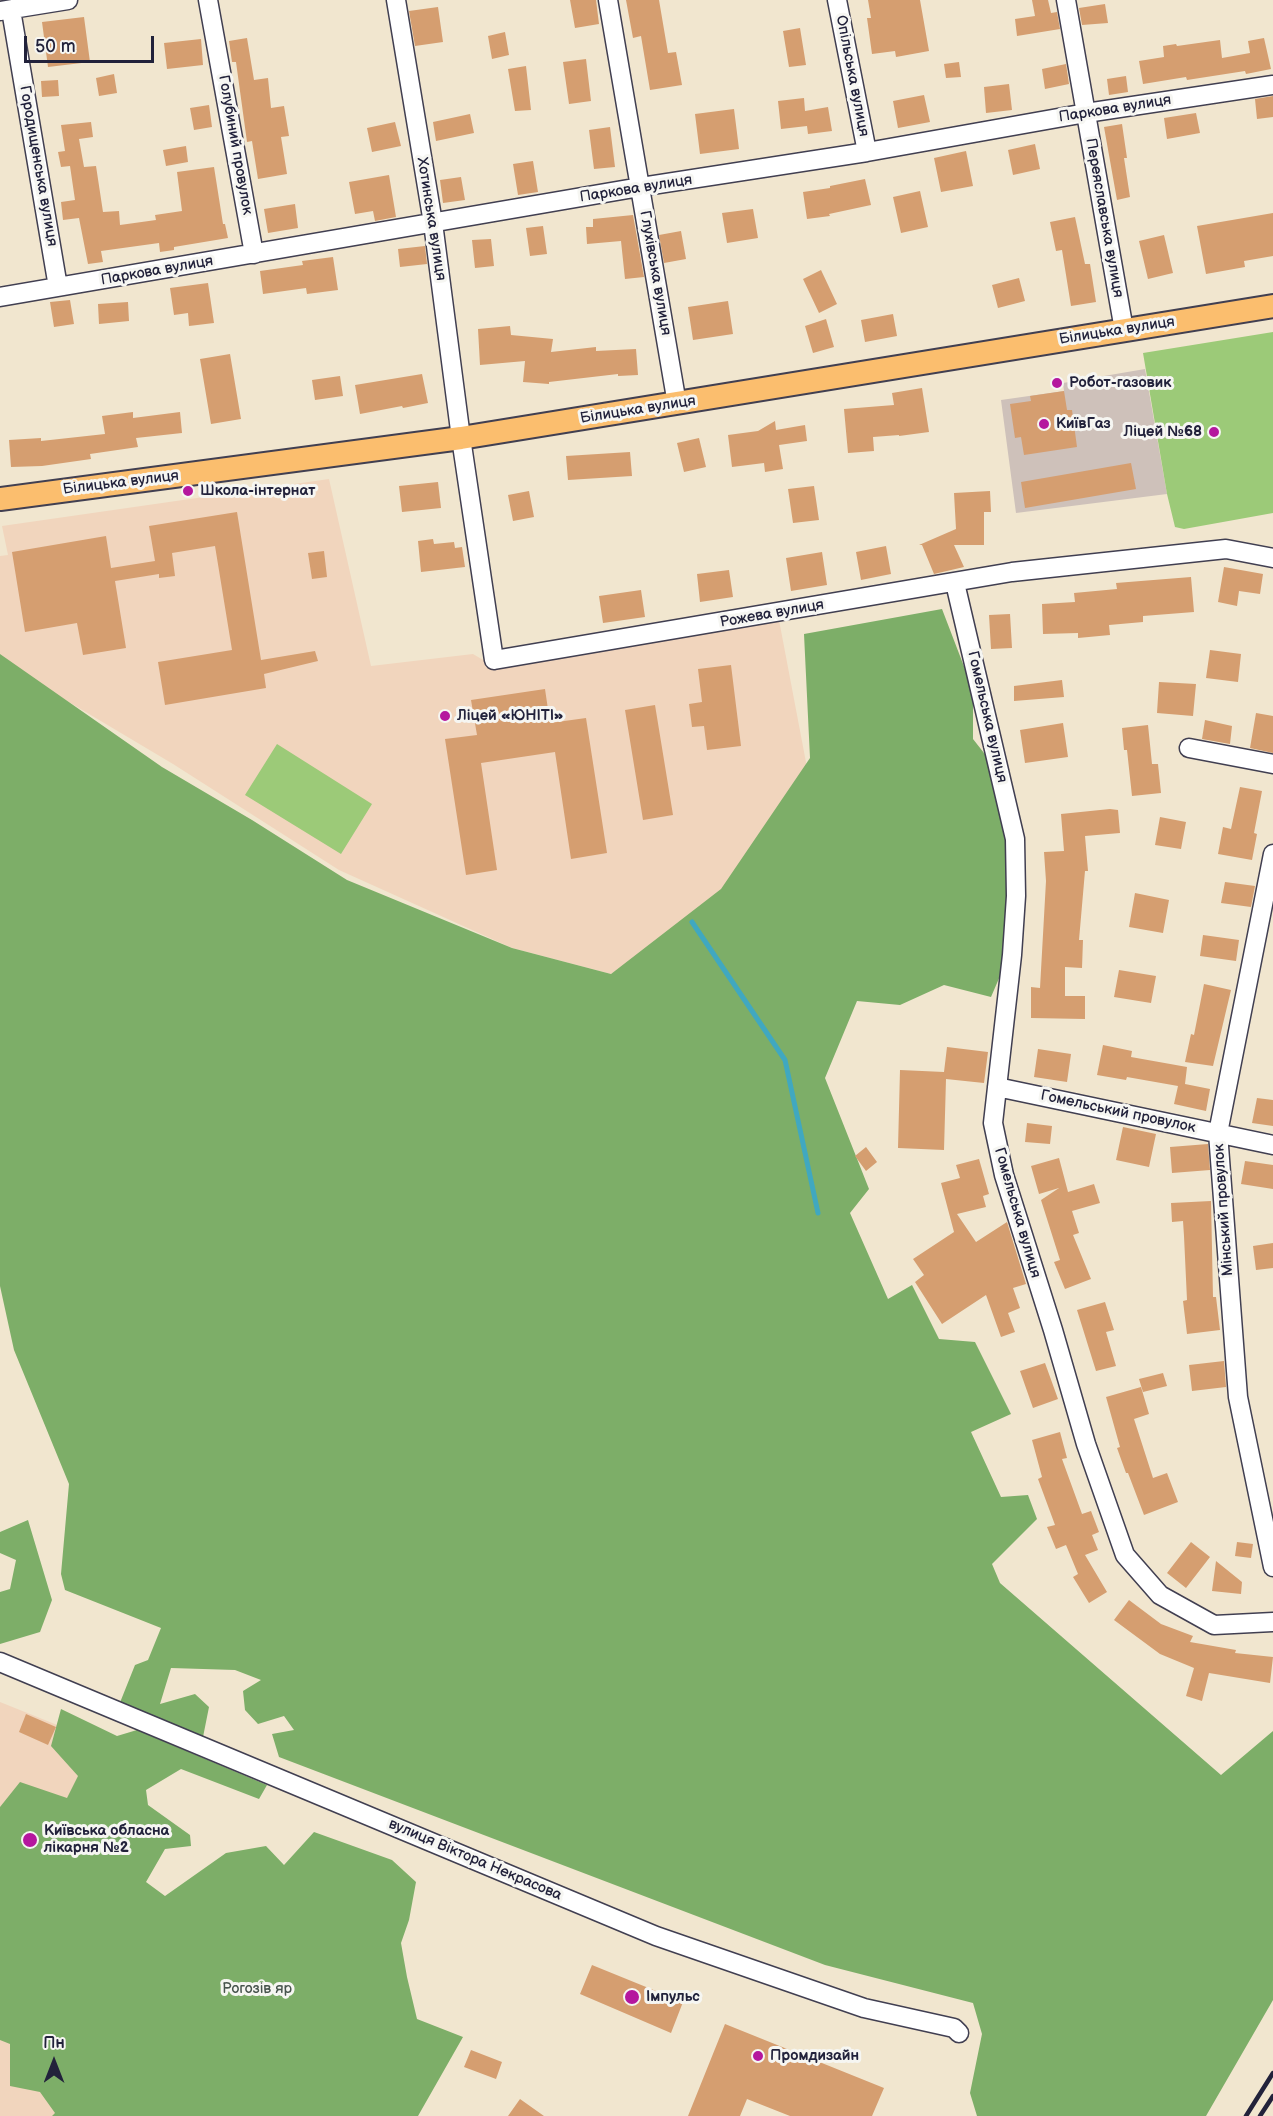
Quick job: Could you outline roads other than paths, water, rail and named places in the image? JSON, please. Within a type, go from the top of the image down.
[{"type":"main road","name":"Білицька вулиця","points":[[0,499],[461,438],[1273,306]]},
{"type":"street","points":[[5,11],[68,0]]},
{"type":"street","name":"Голубиний провулок","points":[[208,0],[254,254]]},
{"type":"street","name":"Хотинська вулиця","points":[[396,0],[433,223],[461,438]]},
{"type":"street","name":"Глухівська вулиця","points":[[608,0],[677,404]]},
{"type":"street","name":"Опільська вулиця","points":[[837,0],[867,152]]},
{"type":"street","name":"Переяславська вулиця","points":[[1066,0],[1124,330]]},
{"type":"street","name":"Городищенська вулиця","points":[[5,11],[58,287]]},
{"type":"street","name":"Паркова вулиця","points":[[0,297],[640,187],[867,152],[1086,113],[1273,86]]},
{"type":"street","name":"Рожева вулиця","points":[[461,438],[494,660],[1012,572],[1226,549],[1273,558]]},
{"type":"street","name":"Гомельська вулиця","points":[[956,583],[1015,839],[1016,896],[993,1123],[1004,1175],[1086,1444],[1125,1556],[1160,1595],[1214,1625],[1273,1622]]},
{"type":"street","points":[[1190,748],[1273,764]]},
{"type":"street","name":"Мінський провулок","points":[[1273,854],[1218,1133],[1238,1397],[1273,1567]]},
{"type":"street","name":"Гомельський провулок","points":[[998,1087],[1273,1144]]},
{"type":"street","name":"вулиця Віктора Некрасова","points":[[0,1662],[656,1936],[864,2008],[954,2028],[959,2033]]},
{"type":"waterway","points":[[692,922],[785,1060],[818,1213]]},
{"type":"railway","points":[[1246,2116],[1273,2073]]},
{"type":"railway","points":[[1260,2116],[1273,2096]]},
{"type":"place","name":"Робот-газовик","points":[[1057,383]]},
{"type":"place","name":"КиївГаз","points":[[1044,424]]},
{"type":"place","name":"Ліцей №68","points":[[1214,432]]},
{"type":"place","name":"Школа-інтернат","points":[[188,491]]},
{"type":"place","name":"Ліцей «ЮНІТІ»","points":[[445,716]]},
{"type":"place","name":"Київська обласна лікарня №2","points":[[30,1840]]},
{"type":"place","name":"Імпульс","points":[[632,1997]]},
{"type":"place","name":"Промдизайн","points":[[758,2056]]},
{"type":"park label","name":"Рогозів яр","points":[[257,1989]]}]
